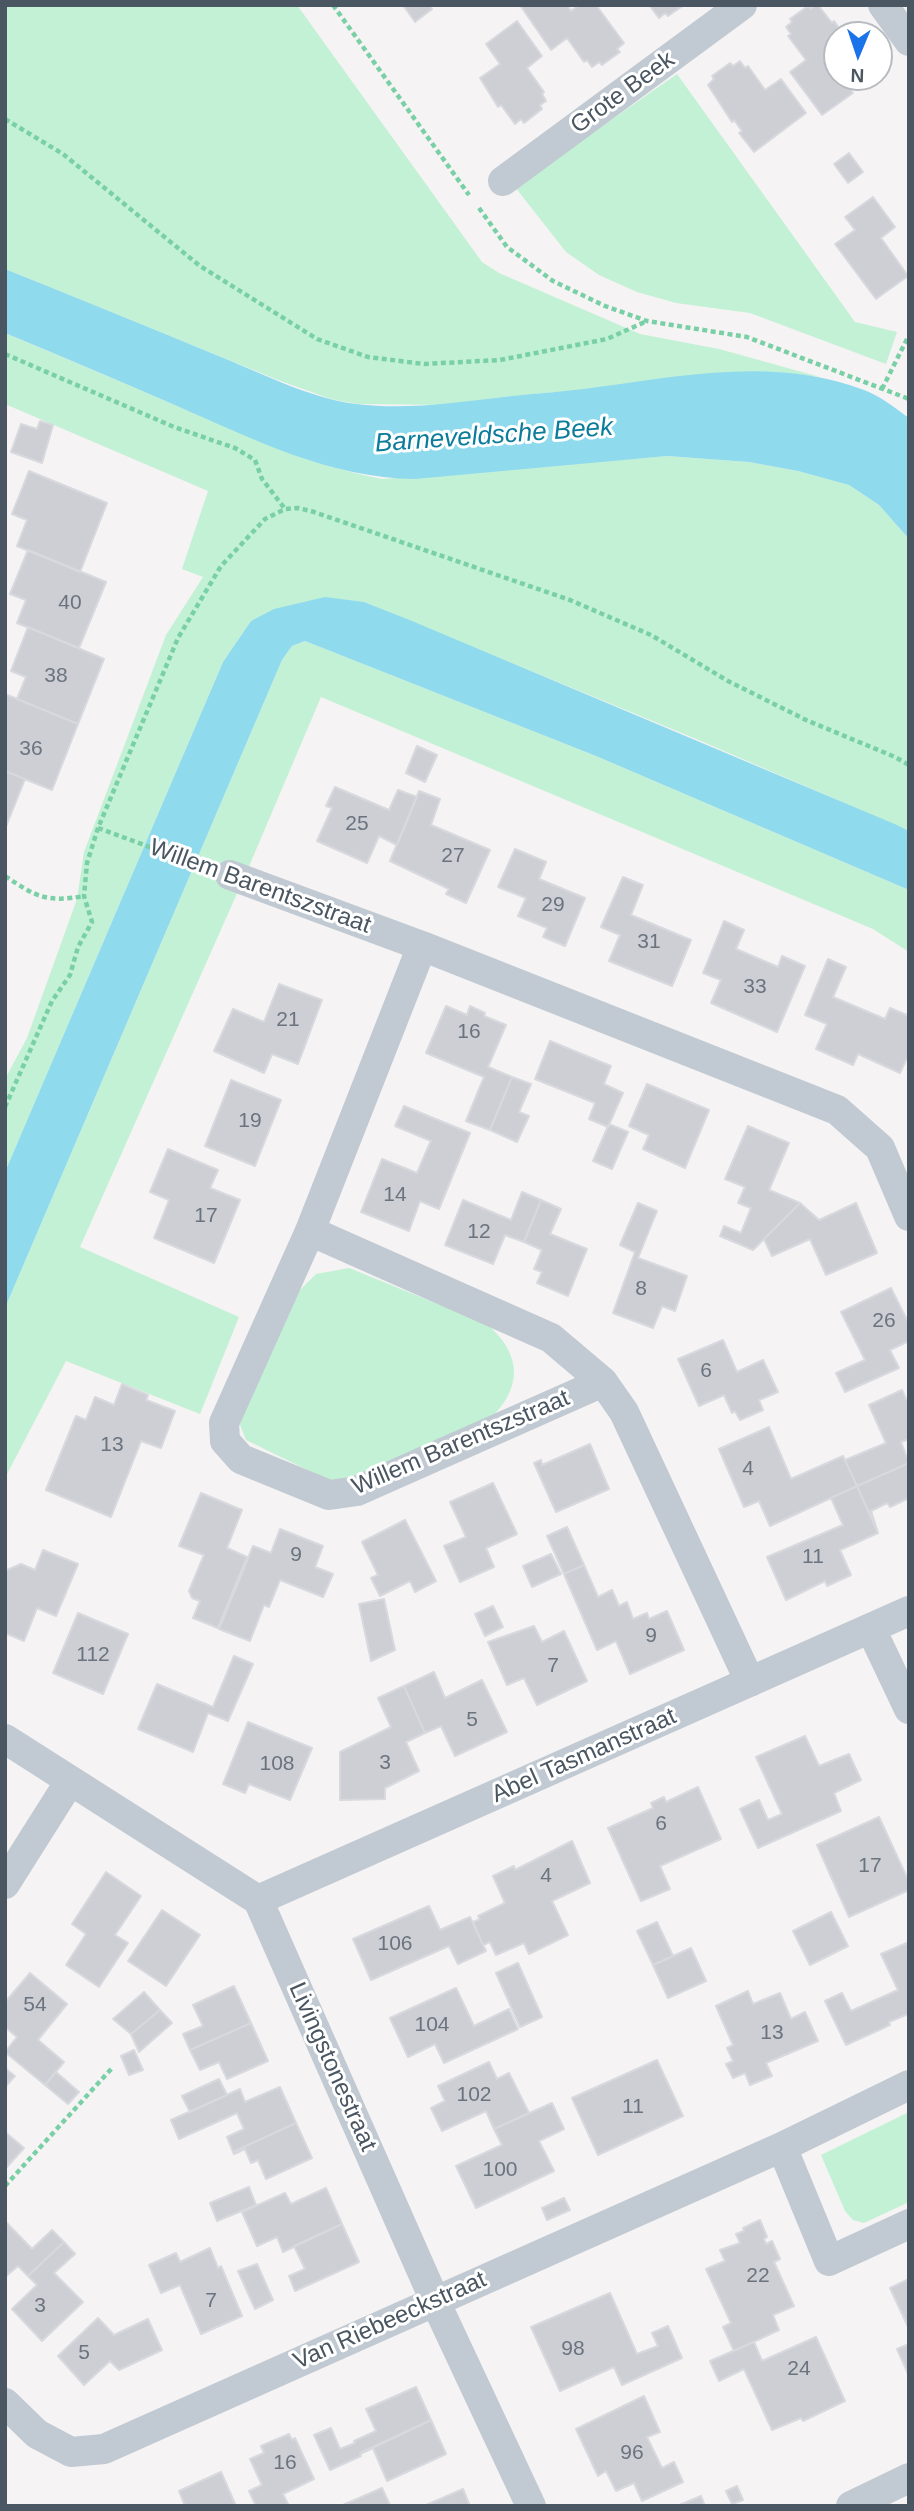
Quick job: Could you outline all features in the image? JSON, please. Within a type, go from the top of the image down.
[{"type":"street","name":"Grote Beek","points":[[503,181],[742,5]]},
{"type":"street","points":[[883,5],[909,41]]},
{"type":"street","name":"Willem Barentszstraat","points":[[230,875],[422,946],[837,1110],[880,1148],[909,1216]]},
{"type":"street","name":"Willem Barentszstraat","points":[[422,946],[310,1231],[225,1423],[225,1441],[241,1459],[329,1494],[358,1491],[603,1382]]},
{"type":"street","name":"Willem Barentszstraat","points":[[310,1231],[551,1338],[603,1382],[624,1412],[750,1682]]},
{"type":"street","name":"Abel Tasmanstraat","points":[[258,1900],[909,1611]]},
{"type":"street","points":[[871,1629],[909,1709]]},
{"type":"street","points":[[5,1739],[258,1900]]},
{"type":"street","points":[[5,1884],[70,1781]]},
{"type":"street","name":"Livingstonestraat","points":[[258,1900],[435,2301],[531,2506]]},
{"type":"street","name":"Van Riebeeckstraat","points":[[5,2403],[37,2434],[71,2452],[104,2449],[782,2147],[909,2085]]},
{"type":"street","points":[[782,2147],[829,2261],[909,2224]]},
{"type":"street","points":[[851,2506],[909,2477]]},
{"type":"path","points":[[333,5],[507,247],[553,281],[605,306],[647,321],[747,337],[909,399]]},
{"type":"path","points":[[5,119],[63,154],[200,266],[317,339],[368,357],[424,364],[500,360],[607,339],[647,321]]},
{"type":"path","points":[[882,389],[909,335]]},
{"type":"path","points":[[5,354],[174,427],[235,448],[255,460],[262,479],[285,509]]},
{"type":"path","points":[[5,1107],[52,1001],[70,975],[78,947],[92,922],[84,896],[87,863],[98,828],[178,638],[221,566],[265,519],[285,509],[311,511],[570,600],[651,635],[728,681],[806,720],[909,765]]},
{"type":"path","name":"Willem Barentszstraat","points":[[98,828],[230,875]]},
{"type":"path","points":[[5,876],[36,896],[67,899],[84,896]]},
{"type":"path","points":[[5,2186],[112,2068]]},
{"type":"green space","points":[[5,5],[297,5],[482,262],[499,273],[640,334],[719,349],[820,377],[775,372],[503,397],[451,405],[357,404],[331,399],[278,380],[5,269]]},
{"type":"green space","points":[[677,74],[855,322],[897,332],[886,364],[750,313],[676,303],[637,292],[599,275],[566,252],[515,187]]},
{"type":"green space","points":[[5,333],[277,448],[354,473],[382,479],[667,456],[749,462],[798,471],[849,485],[879,505],[909,539],[909,831],[701,741],[364,602],[251,621],[223,662],[5,1172],[5,1079],[27,1038],[77,899],[84,852],[166,635],[203,577],[182,569],[208,491],[5,404]]},
{"type":"green space","points":[[305,641],[596,756],[909,890],[909,952],[873,929],[321,697],[80,1247],[239,1317],[200,1414],[66,1361],[5,1478],[5,1308],[282,660],[292,646]]},
{"type":"green space","points":[[349,1268],[487,1324],[506,1346],[514,1368],[510,1391],[494,1415],[358,1476],[332,1482],[246,1440],[240,1425],[245,1401],[290,1300],[316,1274]]},
{"type":"green space","points":[[909,2112],[909,2202],[864,2223],[853,2220],[845,2211],[821,2155]]},
{"type":"water","name":"Barneveldsche Beek","points":[[5,269],[287,385],[321,397],[356,404],[411,406],[448,403],[732,372],[765,371],[831,380],[864,390],[909,418],[909,539],[879,505],[849,485],[798,471],[749,462],[667,456],[415,479],[353,472],[323,464],[264,444],[5,333]]},
{"type":"water","points":[[325,597],[364,602],[412,621],[909,831],[909,890],[596,756],[305,641],[292,646],[282,660],[5,1308],[5,1172],[223,662],[251,621],[274,609]]},
{"type":"building","points":[[403,5],[429,5],[432,9],[415,22]]},
{"type":"building","points":[[520,5],[567,5],[571,11],[579,5],[596,5],[624,43],[617,49],[620,52],[602,65],[599,62],[592,67],[587,60],[584,62],[567,38],[551,50]]},
{"type":"building","points":[[649,5],[684,5],[668,16],[665,13],[659,18]]},
{"type":"building","points":[[818,5],[830,21],[823,21],[823,91],[853,93],[822,115],[790,72],[806,60],[788,36],[791,34],[786,27],[792,22],[790,19],[808,6],[811,9]]},
{"type":"building","points":[[517,21],[542,56],[527,68],[544,92],[542,94],[546,101],[540,105],[542,109],[524,123],[521,119],[515,124],[501,105],[498,107],[480,78],[500,64],[486,44]]},
{"type":"building","points":[[740,61],[745,68],[748,66],[765,90],[781,79],[806,113],[754,152],[708,85],[714,79],[712,76],[730,63],[733,66]]},
{"type":"building","points":[[849,153],[863,172],[848,183],[834,164]]},
{"type":"building","points":[[873,197],[895,227],[881,238],[908,276],[876,299],[835,244],[855,230],[845,217]]},
{"type":"building","points":[[40,421],[53,425],[42,463],[11,452],[21,424],[37,429]]},
{"type":"building","points":[[29,471],[107,503],[80,572],[17,546],[27,520],[12,514]]},
{"type":"building","points":[[28,550],[106,582],[79,648],[17,623],[26,600],[10,594]]},
{"type":"building","points":[[28,627],[104,659],[78,724],[17,699],[26,677],[11,671]]},
{"type":"building","points":[[5,694],[78,724],[52,790],[5,771]]},
{"type":"building","points":[[417,746],[437,755],[425,782],[406,773]]},
{"type":"building","points":[[5,771],[25,779],[5,829]]},
{"type":"building","points":[[335,787],[389,810],[398,790],[417,797],[397,845],[379,836],[367,863],[317,841],[332,808],[326,806]]},
{"type":"building","points":[[419,791],[440,799],[431,825],[490,850],[466,903],[446,894],[449,889],[390,861]]},
{"type":"building","points":[[515,849],[546,862],[539,879],[585,898],[565,946],[543,937],[547,928],[518,916],[526,898],[498,887]]},
{"type":"building","points":[[623,877],[643,885],[631,915],[691,940],[672,986],[609,961],[620,935],[601,927]]},
{"type":"building","points":[[724,921],[744,930],[736,949],[778,967],[782,956],[805,966],[777,1032],[711,1003],[721,980],[703,973]]},
{"type":"building","points":[[828,959],[846,967],[833,997],[885,1019],[890,1008],[909,1016],[909,1058],[900,1073],[858,1054],[853,1065],[816,1049],[827,1024],[805,1015]]},
{"type":"building","points":[[279,984],[322,1000],[298,1064],[272,1054],[264,1073],[214,1051],[233,1009],[264,1022]]},
{"type":"building","points":[[446,1006],[467,1015],[470,1006],[485,1013],[484,1016],[506,1025],[488,1067],[512,1077],[490,1130],[466,1121],[484,1077],[426,1053]]},
{"type":"building","points":[[550,1041],[611,1066],[604,1084],[623,1093],[608,1127],[589,1119],[595,1103],[535,1079]]},
{"type":"building","points":[[512,1077],[531,1084],[519,1112],[529,1116],[517,1142],[490,1130]]},
{"type":"building","points":[[231,1080],[281,1100],[255,1166],[205,1146]]},
{"type":"building","points":[[647,1084],[709,1110],[685,1168],[643,1149],[649,1135],[629,1126]]},
{"type":"building","points":[[404,1106],[470,1133],[439,1209],[420,1201],[409,1231],[361,1212],[382,1159],[417,1173],[431,1141],[395,1126]]},
{"type":"building","points":[[609,1124],[628,1132],[612,1169],[593,1161]]},
{"type":"building","points":[[748,1126],[789,1143],[769,1190],[800,1203],[753,1250],[720,1236],[724,1226],[741,1233],[751,1208],[738,1203],[745,1187],[725,1179]]},
{"type":"building","points":[[168,1149],[218,1170],[210,1188],[240,1200],[214,1263],[154,1238],[169,1200],[150,1192]]},
{"type":"building","points":[[522,1192],[541,1200],[524,1242],[505,1235],[493,1264],[445,1245],[463,1200],[511,1220]]},
{"type":"building","points":[[541,1200],[561,1209],[550,1234],[587,1249],[568,1296],[537,1283],[542,1272],[534,1269],[542,1250],[524,1242]]},
{"type":"building","points":[[638,1203],[657,1211],[638,1258],[687,1276],[675,1311],[662,1306],[653,1328],[613,1313],[635,1252],[620,1245]]},
{"type":"building","points":[[800,1203],[819,1220],[856,1203],[877,1253],[826,1275],[810,1239],[772,1256],[764,1239]]},
{"type":"building","points":[[891,1288],[909,1324],[909,1341],[890,1350],[899,1368],[845,1392],[836,1373],[865,1360],[841,1312]]},
{"type":"building","points":[[723,1340],[737,1372],[763,1360],[778,1392],[759,1400],[763,1410],[740,1420],[735,1411],[732,1413],[724,1395],[699,1406],[678,1359]]},
{"type":"building","points":[[122,1384],[148,1395],[146,1400],[175,1411],[161,1448],[141,1441],[111,1517],[46,1490],[76,1416],[86,1420],[95,1397],[114,1405]]},
{"type":"building","points":[[902,1390],[906,1399],[909,1398],[909,1439],[901,1442],[909,1463],[857,1486],[845,1460],[886,1443],[869,1405]]},
{"type":"building","points":[[769,1427],[791,1479],[843,1456],[857,1486],[770,1526],[759,1501],[744,1507],[719,1449]]},
{"type":"building","points":[[590,1444],[609,1489],[556,1512],[534,1463],[541,1460],[542,1465]]},
{"type":"building","points":[[909,1463],[909,1498],[890,1507],[887,1503],[871,1511],[878,1533],[857,1486]]},
{"type":"building","points":[[493,1483],[517,1534],[486,1548],[494,1567],[460,1582],[444,1546],[466,1537],[450,1502]]},
{"type":"building","points":[[857,1486],[878,1533],[840,1550],[851,1575],[827,1586],[825,1581],[786,1600],[767,1557],[843,1525],[831,1498]]},
{"type":"building","points":[[201,1493],[242,1510],[227,1548],[247,1557],[218,1628],[193,1618],[200,1601],[192,1598],[189,1591],[204,1555],[179,1546]]},
{"type":"building","points":[[405,1520],[436,1581],[415,1592],[410,1581],[380,1596],[371,1578],[378,1575],[362,1542]]},
{"type":"building","points":[[567,1527],[584,1565],[564,1574],[547,1536]]},
{"type":"building","points":[[280,1529],[323,1546],[315,1567],[333,1574],[323,1597],[280,1580],[269,1607],[264,1605],[250,1641],[219,1629],[253,1546],[271,1553]]},
{"type":"building","points":[[43,1550],[78,1564],[56,1616],[37,1608],[24,1641],[5,1633],[5,1571],[21,1564],[35,1570]]},
{"type":"building","points":[[551,1554],[561,1574],[532,1587],[523,1566]]},
{"type":"building","points":[[584,1565],[598,1597],[612,1590],[619,1606],[627,1602],[633,1619],[647,1613],[649,1619],[667,1611],[684,1650],[630,1674],[616,1641],[597,1650],[564,1574]]},
{"type":"building","points":[[384,1599],[395,1650],[371,1661],[359,1604]]},
{"type":"building","points":[[493,1606],[503,1627],[485,1636],[475,1614]]},
{"type":"building","points":[[78,1613],[128,1634],[103,1694],[53,1673]]},
{"type":"building","points":[[534,1626],[542,1642],[564,1631],[587,1681],[537,1705],[524,1678],[507,1685],[488,1642]]},
{"type":"building","points":[[234,1656],[253,1664],[228,1721],[208,1713],[193,1752],[138,1729],[157,1684],[213,1707]]},
{"type":"building","points":[[434,1672],[445,1698],[482,1680],[507,1732],[455,1756],[441,1726],[425,1733],[404,1686]]},
{"type":"building","points":[[404,1686],[425,1733],[406,1742],[419,1771],[385,1788],[385,1799],[340,1800],[340,1752],[391,1727],[378,1698]]},
{"type":"building","points":[[248,1722],[312,1748],[290,1800],[249,1784],[245,1793],[223,1784]]},
{"type":"building","points":[[805,1736],[819,1766],[849,1754],[861,1780],[834,1793],[841,1811],[758,1848],[740,1809],[759,1800],[768,1820],[782,1814],[756,1757]]},
{"type":"building","points":[[698,1787],[721,1839],[660,1866],[670,1889],[641,1901],[608,1828],[653,1808],[651,1803],[664,1797],[666,1802]]},
{"type":"building","points":[[879,1817],[909,1882],[909,1890],[849,1917],[817,1845]]},
{"type":"building","points":[[572,1841],[590,1883],[552,1901],[568,1935],[529,1954],[524,1943],[496,1955],[490,1942],[483,1945],[473,1922],[480,1919],[478,1916],[505,1903],[493,1876],[514,1866],[515,1870]]},
{"type":"building","points":[[106,1872],[141,1896],[115,1935],[128,1943],[99,1987],[66,1965],[86,1934],[72,1924]]},
{"type":"building","points":[[429,1906],[440,1930],[470,1917],[486,1951],[458,1964],[449,1946],[371,1980],[353,1939]]},
{"type":"building","points":[[162,1910],[200,1935],[166,1986],[128,1961]]},
{"type":"building","points":[[831,1912],[848,1946],[810,1965],[793,1931]]},
{"type":"building","points":[[657,1922],[673,1956],[653,1965],[637,1931]]},
{"type":"building","points":[[909,1942],[908,2014],[846,2045],[825,2001],[842,1993],[851,2011],[898,1990],[881,1954]]},
{"type":"building","points":[[691,1948],[706,1981],[668,1998],[653,1965]]},
{"type":"building","points":[[518,1963],[542,2017],[520,2027],[496,1973]]},
{"type":"building","points":[[30,1973],[67,2004],[38,2040],[64,2062],[45,2085],[5,2052],[17,2037],[5,2027],[5,1998],[7,2000]]},
{"type":"building","points":[[234,1986],[251,2023],[190,2050],[183,2034],[203,2026],[193,2005]]},
{"type":"building","points":[[456,1988],[474,2026],[509,2009],[518,2029],[444,2063],[435,2044],[408,2057],[390,2018]]},
{"type":"building","points":[[748,1991],[753,2004],[780,1993],[791,2019],[805,2012],[818,2041],[766,2063],[772,2076],[750,2085],[745,2073],[733,2078],[726,2064],[733,2061],[727,2048],[733,2045],[716,2006]]},
{"type":"building","points":[[144,1992],[160,2010],[131,2034],[113,2019]]},
{"type":"building","points":[[160,2010],[172,2023],[139,2052],[131,2034]]},
{"type":"building","points":[[251,2023],[268,2061],[227,2079],[219,2062],[200,2070],[190,2050]]},
{"type":"building","points":[[134,2050],[143,2070],[129,2075],[121,2056]]},
{"type":"building","points":[[657,2060],[683,2116],[598,2155],[572,2098]]},
{"type":"building","points":[[489,2062],[497,2079],[509,2073],[529,2113],[494,2129],[486,2111],[442,2131],[431,2108],[445,2101],[438,2086]]},
{"type":"building","points":[[5,2068],[15,2076],[5,2087]]},
{"type":"building","points":[[56,2072],[79,2092],[68,2104],[45,2085]]},
{"type":"building","points":[[219,2079],[227,2095],[190,2112],[182,2096]]},
{"type":"building","points":[[280,2087],[296,2123],[233,2152],[227,2137],[244,2129],[237,2113],[179,2139],[171,2120],[240,2089],[245,2102]]},
{"type":"building","points":[[552,2103],[564,2129],[539,2141],[554,2171],[476,2208],[456,2166],[502,2145],[494,2129]]},
{"type":"building","points":[[296,2123],[312,2158],[266,2179],[258,2160],[251,2163],[245,2149],[234,2154],[233,2152]]},
{"type":"building","points":[[5,2132],[24,2148],[5,2169]]},
{"type":"building","points":[[249,2187],[256,2205],[217,2221],[210,2203]]},
{"type":"building","points":[[326,2188],[342,2224],[283,2252],[277,2237],[257,2246],[242,2212],[285,2193],[291,2204]]},
{"type":"building","points":[[564,2198],[570,2210],[547,2220],[542,2208]]},
{"type":"building","points":[[760,2220],[767,2237],[764,2239],[766,2244],[772,2241],[780,2259],[774,2262],[794,2306],[773,2315],[779,2330],[734,2351],[723,2327],[731,2323],[706,2269],[725,2261],[720,2250],[740,2243],[736,2234]]},
{"type":"building","points":[[5,2221],[32,2249],[52,2230],[64,2242],[28,2276],[18,2266],[5,2277]]},
{"type":"building","points":[[342,2224],[359,2262],[295,2291],[289,2276],[305,2269],[294,2246]]},
{"type":"building","points":[[64,2242],[75,2254],[54,2273],[83,2302],[42,2341],[12,2309],[37,2285],[28,2276]]},
{"type":"building","points":[[210,2248],[218,2268],[221,2266],[242,2316],[201,2334],[180,2285],[161,2293],[149,2265],[176,2253],[180,2262]]},
{"type":"building","points":[[257,2264],[273,2300],[255,2309],[238,2271]]},
{"type":"building","points":[[907,2280],[909,2283],[909,2329],[890,2288]]},
{"type":"building","points":[[610,2293],[637,2354],[658,2346],[652,2333],[668,2326],[682,2358],[622,2385],[614,2367],[560,2391],[531,2327]]},
{"type":"building","points":[[98,2318],[114,2335],[148,2319],[162,2350],[119,2370],[110,2361],[84,2385],[58,2356]]},
{"type":"building","points":[[816,2337],[845,2401],[803,2421],[801,2418],[772,2430],[744,2369],[719,2381],[710,2361],[754,2342],[762,2361]]},
{"type":"building","points":[[909,2344],[909,2376],[897,2349]]},
{"type":"building","points":[[416,2387],[431,2420],[330,2470],[314,2435],[331,2428],[340,2449],[355,2443],[354,2441],[376,2431],[366,2409]]},
{"type":"building","points":[[644,2396],[660,2432],[647,2437],[662,2468],[674,2462],[683,2482],[642,2501],[634,2483],[616,2491],[606,2471],[598,2476],[576,2429]]},
{"type":"building","points":[[431,2420],[446,2454],[387,2481],[373,2448],[360,2454]]},
{"type":"building","points":[[289,2434],[292,2440],[295,2438],[314,2479],[283,2494],[289,2506],[256,2506],[249,2491],[262,2485],[250,2459],[264,2453],[261,2446]]},
{"type":"building","points":[[221,2472],[236,2506],[185,2506],[179,2491]]},
{"type":"building","points":[[737,2486],[743,2500],[732,2504],[726,2491]]},
{"type":"building","points":[[382,2488],[390,2505],[343,2505]]},
{"type":"building","points":[[463,2489],[470,2506],[424,2506]]},
{"type":"building","points":[[701,2496],[705,2506],[677,2506]]}]
